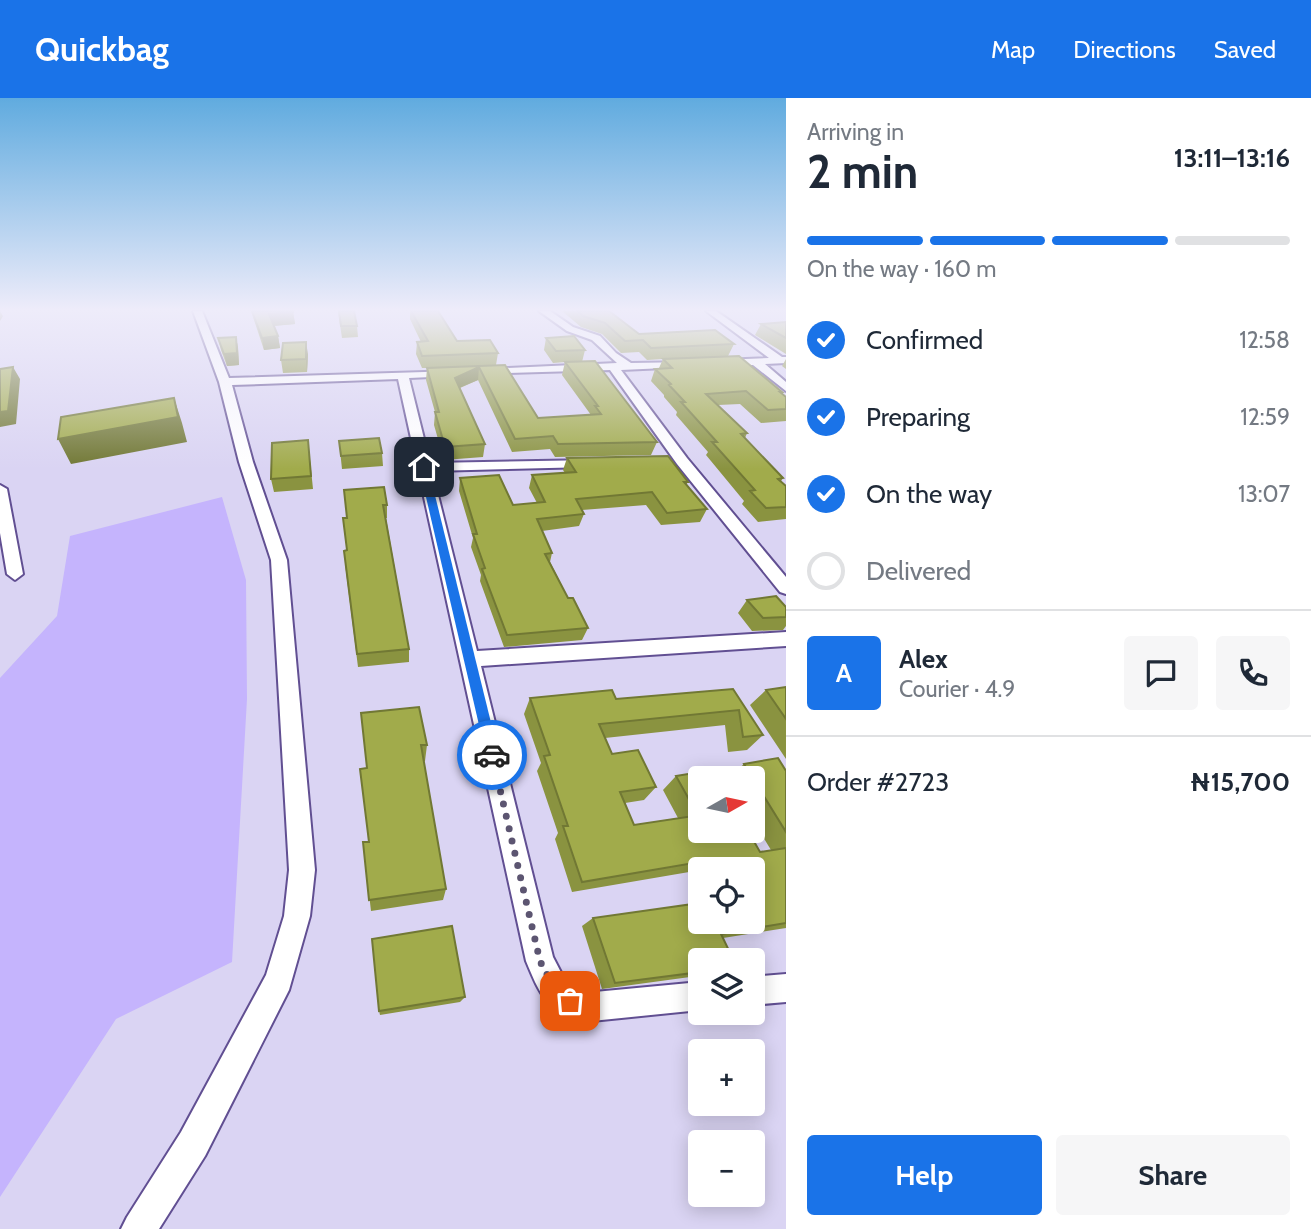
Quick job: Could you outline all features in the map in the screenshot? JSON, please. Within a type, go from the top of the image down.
[{"type":"street","points":[[139,1229],[192,1144],[279,980],[297,916],[302,870],[279,559],[246,462],[218,364]]},
{"type":"street","points":[[225,382],[680,364]]},
{"type":"street","points":[[758,364],[786,388]]},
{"type":"street","points":[[621,366],[675,461],[786,588]]},
{"type":"street","points":[[403,376],[540,961],[557,994],[582,1008],[688,997]]},
{"type":"street","points":[[424,467],[600,463]]},
{"type":"street","points":[[0,489],[15,574]]},
{"type":"street","points":[[470,659],[786,639]]},
{"type":"street","points":[[765,990],[786,988]]},
{"type":"shaded area","points":[[222,497],[246,580],[247,699],[232,962],[116,1019],[0,1197],[0,678],[57,616],[70,536]]},
{"type":"building","points":[[566,364],[597,364],[657,442],[558,444],[553,436],[515,439],[479,367],[455,378],[485,444],[445,447],[427,368],[505,365],[538,418],[601,414],[595,406],[598,406]]},
{"type":"building","points":[[668,364],[748,364],[782,392],[786,397],[786,409],[768,410],[746,391],[706,394],[747,433],[741,434],[783,478],[778,479],[786,486],[786,507],[766,508],[750,491],[755,490],[712,442],[717,442],[681,402],[685,402],[669,385],[671,384],[655,369],[672,368]]},
{"type":"building","points":[[13,367],[8,411],[0,412],[0,369]]},
{"type":"building","points":[[174,398],[178,417],[58,439],[61,417]]},
{"type":"building","points":[[379,438],[382,453],[341,456],[339,441]]},
{"type":"building","points":[[308,440],[311,476],[271,479],[272,443]]},
{"type":"building","points":[[668,456],[688,482],[684,482],[707,509],[667,513],[652,492],[576,499],[584,514],[537,519],[552,553],[545,554],[568,598],[573,598],[588,628],[507,635],[482,569],[485,568],[473,534],[477,534],[460,478],[499,475],[513,505],[545,502],[532,475],[576,472],[567,458]]},
{"type":"building","points":[[384,487],[387,505],[383,505],[409,649],[357,654],[344,551],[347,550],[343,518],[347,518],[344,490]]},
{"type":"building","points":[[776,596],[786,607],[786,617],[763,618],[747,600]]},
{"type":"building","points":[[786,687],[786,719],[766,690]]},
{"type":"building","points":[[733,689],[763,735],[743,737],[739,710],[599,724],[612,754],[638,750],[656,787],[620,792],[634,825],[688,817],[688,844],[755,844],[760,852],[786,848],[786,923],[765,927],[765,857],[688,857],[688,864],[582,882],[563,826],[568,826],[544,756],[550,755],[530,698],[612,690],[616,699]]},
{"type":"building","points":[[419,707],[427,745],[421,745],[446,889],[369,900],[363,842],[369,842],[360,769],[367,768],[361,713]]},
{"type":"building","points":[[778,758],[786,771],[786,832],[765,798],[765,766],[744,764]]},
{"type":"building","points":[[688,774],[688,798],[676,776]]},
{"type":"building","points":[[688,905],[688,934],[721,934],[728,948],[688,948],[688,974],[615,983],[593,918]]},
{"type":"building","points":[[452,926],[465,997],[379,1011],[372,939]]},
{"type":"way so far","points":[[492,755],[540,961],[557,994],[570,1001]]},
{"type":"route","points":[[424,467],[492,755]]}]
